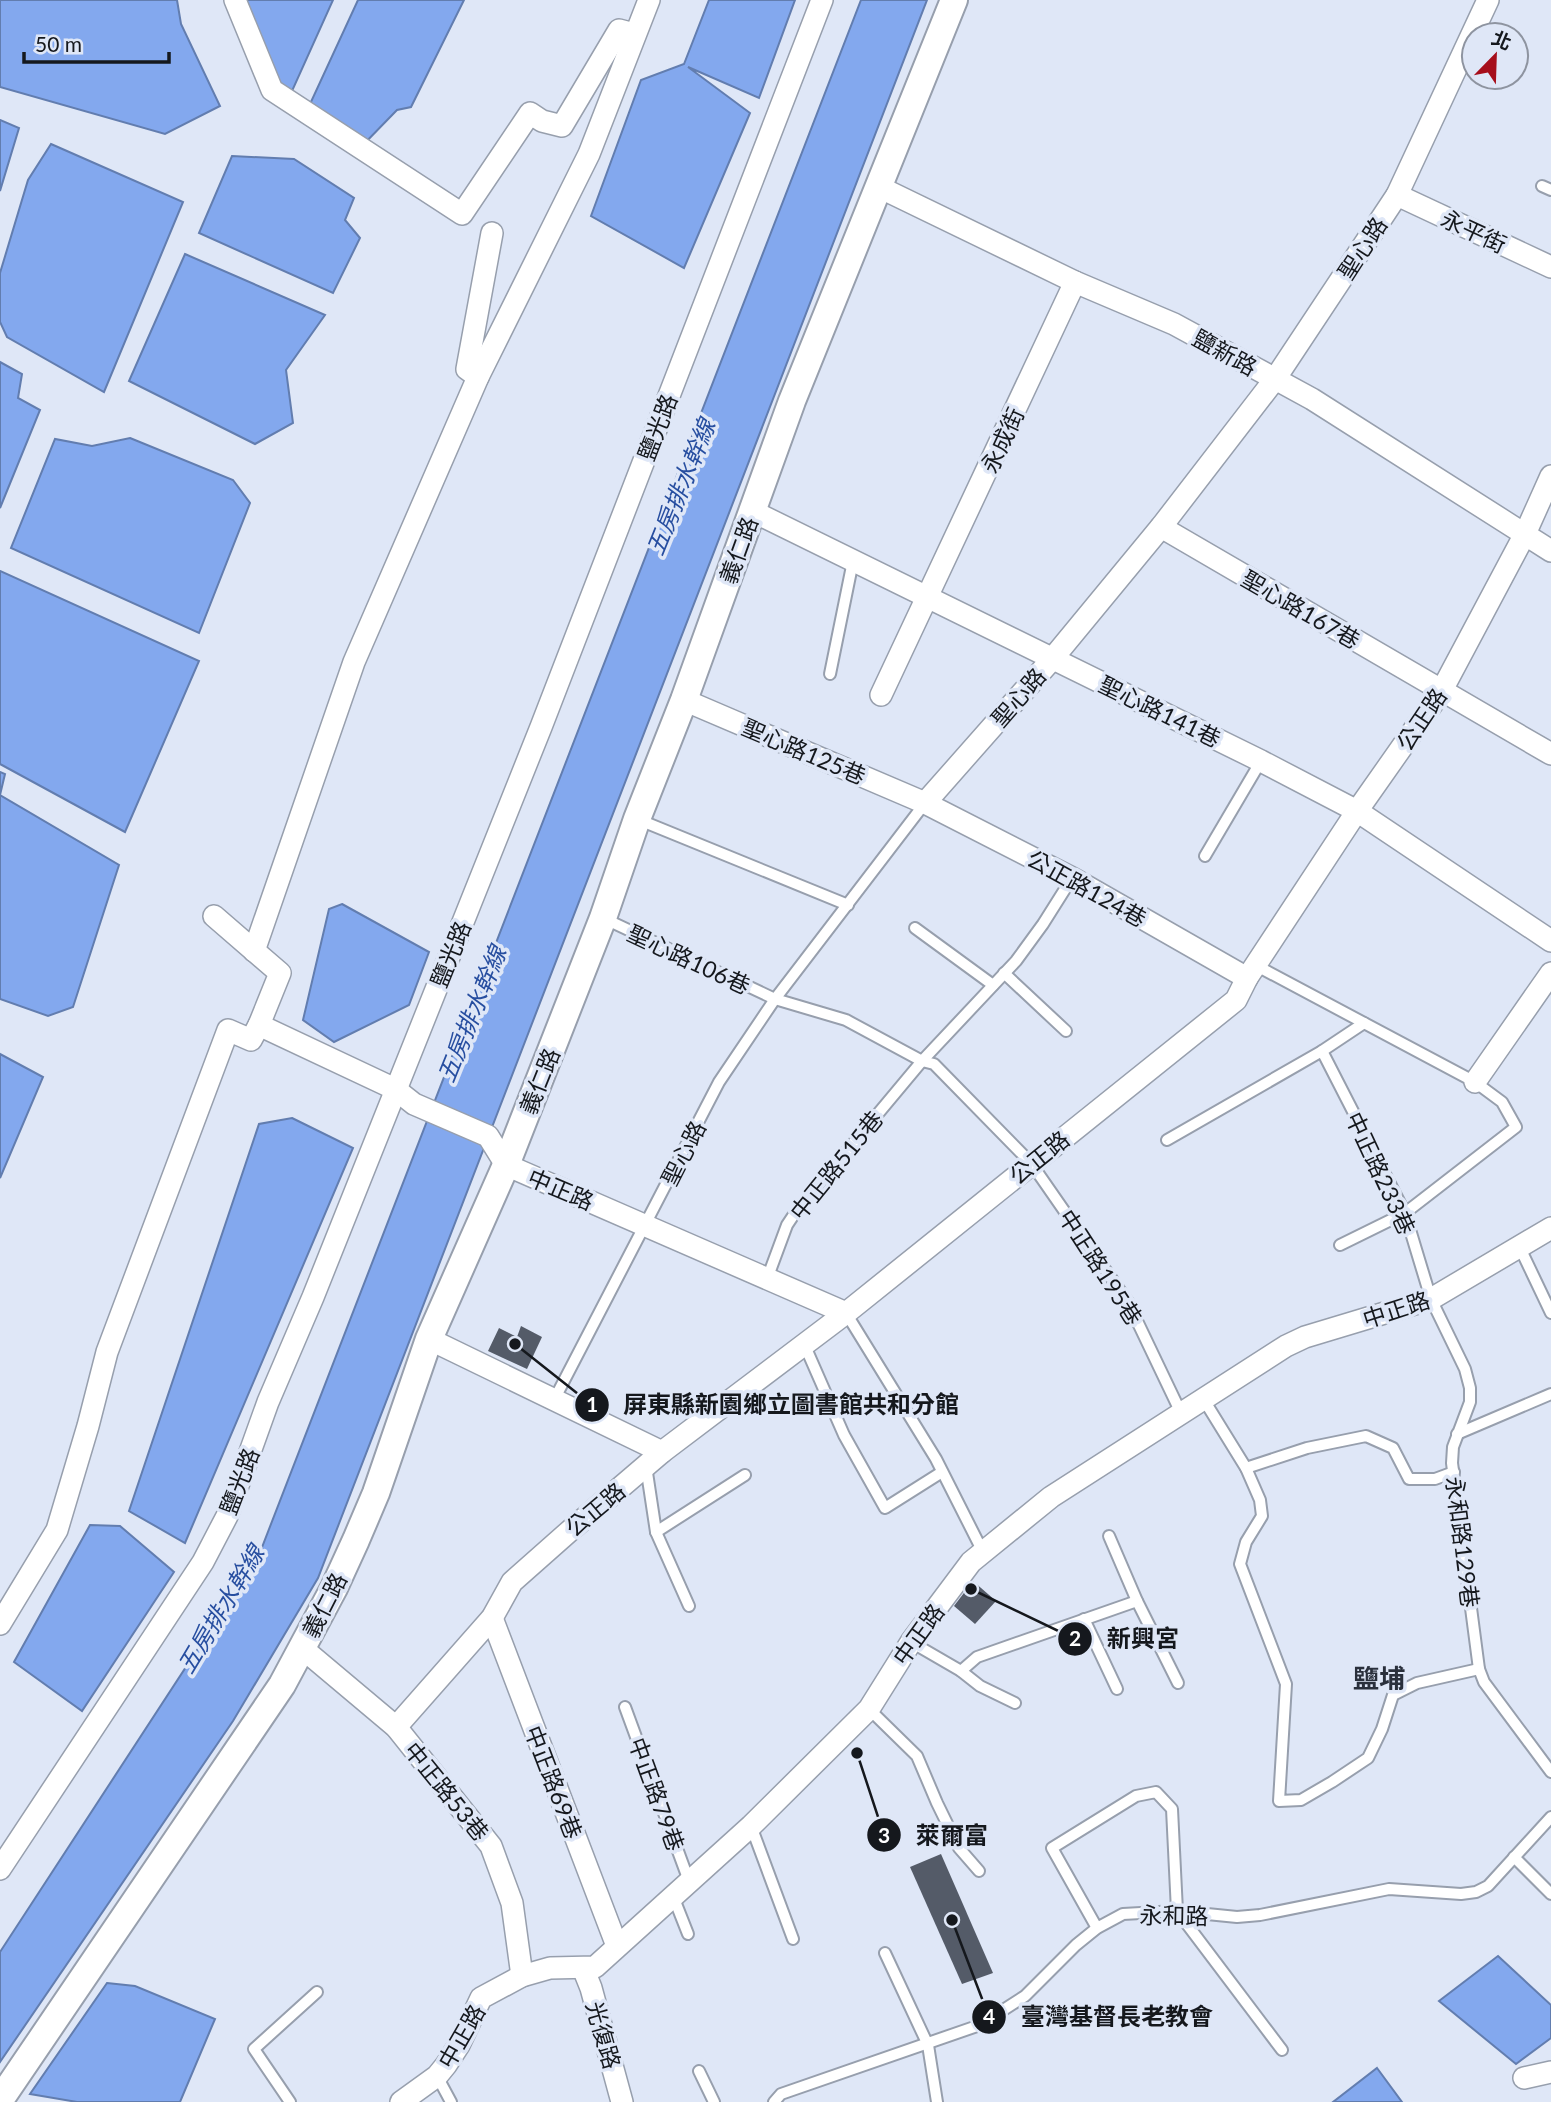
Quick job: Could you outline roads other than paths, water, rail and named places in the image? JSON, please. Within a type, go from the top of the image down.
[{"type":"street","points":[[235,0],[272,90],[462,214],[530,113],[542,121],[562,126],[619,30],[634,34]]},
{"type":"street","points":[[254,951],[355,662],[478,377],[589,154],[649,0]]},
{"type":"street","name":"鹽光路","points":[[0,1869],[203,1562],[227,1516],[268,1402],[313,1297],[546,714],[822,0]]},
{"type":"street","name":"義仁路","points":[[0,2100],[282,1685],[334,1588],[376,1493],[429,1339],[506,1165],[603,918],[792,401],[954,0]]},
{"type":"street","name":"聖心路","points":[[925,803],[1053,658],[1161,527],[1275,379],[1397,195],[1488,0]]},
{"type":"street","name":"鹽新路","points":[[879,187],[1075,282],[1174,324],[1323,406],[1551,551]]},
{"type":"street","name":"永平街","points":[[1397,195],[1551,267]]},
{"type":"street","points":[[478,377],[467,369],[492,233]]},
{"type":"street","name":"永成街","points":[[881,695],[1075,282]]},
{"type":"street","name":"公正路","points":[[396,1727],[492,1618],[512,1583],[654,1459],[805,1346],[1236,1000],[1357,811],[1442,690],[1525,534],[1551,476]]},
{"type":"street","name":"聖心路141巷","points":[[752,511],[1261,761],[1357,811],[1551,941]]},
{"type":"street","name":"聖心路167巷","points":[[1161,527],[1551,754]]},
{"type":"street","name":"聖心路125巷","points":[[684,700],[925,803]]},
{"type":"street","name":"公正路124巷","points":[[925,803],[1252,972]]},
{"type":"street","points":[[0,1624],[57,1530],[107,1352],[228,1030],[251,1040],[280,973],[214,916]]},
{"type":"street","points":[[1475,1082],[1551,973]]},
{"type":"street","points":[[259,1025],[395,1089],[414,1104],[488,1136],[506,1165]]},
{"type":"street","name":"中正路","points":[[506,1165],[846,1313]]},
{"type":"street","name":"中正路","points":[[401,2102],[437,2076],[459,2045],[481,1998],[522,1976],[550,1968],[595,1967],[751,1826],[869,1709],[911,1642],[971,1562],[1051,1497],[1286,1346],[1306,1337],[1431,1299],[1551,1228]]},
{"type":"street","points":[[429,1339],[554,1400],[654,1459]]},
{"type":"street","name":"中正路69巷","points":[[492,1618],[617,1946]]},
{"type":"street","name":"中正路53巷","points":[[302,1648],[396,1727],[491,1846],[512,1903],[522,1976]]},
{"type":"street","name":"光復路","points":[[583,1968],[622,2102]]},
{"type":"street","points":[[1524,2078],[1551,2072]]},
{"type":"street","points":[[0,2100],[9,2102]]},
{"type":"lane","points":[[830,674],[853,561]]},
{"type":"lane","points":[[1205,856],[1261,761]]},
{"type":"lane","name":"聖心路","points":[[554,1400],[719,1082],[775,999],[925,803]]},
{"type":"lane","points":[[637,819],[848,905]]},
{"type":"lane","name":"中正路515巷","points":[[767,1279],[795,1213],[922,1061],[1004,973],[1043,924],[1072,878]]},
{"type":"lane","name":"聖心路106巷","points":[[603,918],[775,999],[846,1020],[922,1061]]},
{"type":"lane","points":[[915,928],[993,985]]},
{"type":"lane","points":[[1252,972],[1364,1023],[1475,1082],[1502,1102],[1516,1127],[1405,1213],[1340,1245]]},
{"type":"lane","points":[[1004,973],[1066,1031]]},
{"type":"lane","points":[[1167,1140],[1322,1051],[1364,1023]]},
{"type":"lane","name":"中正路233巷","points":[[1322,1051],[1405,1213],[1431,1299]]},
{"type":"lane","name":"中正路195巷","points":[[922,1061],[934,1064],[1031,1163],[1128,1302],[1181,1413]]},
{"type":"lane","points":[[1520,1248],[1551,1313]]},
{"type":"lane","name":"永和路129巷","points":[[1431,1299],[1465,1369],[1470,1388],[1470,1402],[1453,1447],[1479,1669],[1484,1682],[1551,1772]]},
{"type":"lane","points":[[846,1313],[942,1472],[983,1552]]},
{"type":"lane","points":[[805,1346],[844,1435],[885,1508],[942,1472]]},
{"type":"lane","points":[[1457,1434],[1551,1394]]},
{"type":"lane","points":[[1204,1400],[1246,1468],[1260,1500],[1262,1516],[1247,1542],[1240,1564],[1286,1684],[1279,1801],[1301,1800],[1368,1758],[1382,1729],[1393,1695],[1417,1683],[1479,1669]]},
{"type":"lane","points":[[1246,1468],[1307,1448],[1366,1436],[1393,1448],[1409,1479],[1435,1479],[1454,1472]]},
{"type":"lane","points":[[654,1459],[656,1532],[689,1606]]},
{"type":"lane","points":[[656,1532],[745,1475]]},
{"type":"lane","points":[[1109,1536],[1137,1601],[1178,1683]]},
{"type":"lane","points":[[961,1671],[977,1657],[1137,1601]]},
{"type":"lane","points":[[1084,1619],[1117,1689]]},
{"type":"lane","points":[[911,1642],[961,1671],[980,1686],[1015,1703]]},
{"type":"lane","name":"中正路79巷","points":[[625,1707],[689,1881]]},
{"type":"lane","points":[[869,1709],[917,1756],[959,1848],[979,1871]]},
{"type":"lane","points":[[1097,1928],[1052,1848],[1136,1796],[1156,1791],[1172,1810],[1177,1911],[1282,2050]]},
{"type":"lane","name":"永和路","points":[[774,2102],[781,2094],[980,2025],[1025,1996],[1097,1928],[1123,1914],[1177,1911],[1237,1917],[1260,1915],[1389,1889],[1461,1894],[1475,1892],[1488,1886],[1551,1817]]},
{"type":"lane","points":[[751,1826],[793,1939]]},
{"type":"lane","points":[[1514,1857],[1551,1895]]},
{"type":"lane","points":[[673,1896],[688,1934]]},
{"type":"lane","points":[[885,1952],[928,2045],[937,2102]]},
{"type":"lane","points":[[290,2102],[254,2049],[317,1993]]},
{"type":"lane","points":[[699,2071],[714,2102]]},
{"type":"lane","points":[[437,2076],[451,2102]]},
{"type":"water","points":[[0,0],[177,0],[181,24],[220,106],[165,134],[0,87]]},
{"type":"water","points":[[226,0],[333,0],[288,100]]},
{"type":"water","points":[[358,0],[464,0],[411,107],[397,110],[361,147],[304,117]]},
{"type":"water","points":[[709,0],[795,0],[759,98],[688,67],[750,113],[684,268],[591,216],[641,80],[684,64]]},
{"type":"water","name":"五房排水幹線","points":[[861,0],[927,0],[318,1578],[233,1721],[0,2062],[0,1952],[259,1555]]},
{"type":"water","points":[[0,120],[19,128],[0,191]]},
{"type":"water","points":[[51,144],[183,202],[104,392],[7,337],[0,322],[0,273],[28,180]]},
{"type":"water","points":[[232,156],[294,159],[354,198],[345,220],[360,238],[333,293],[199,233]]},
{"type":"water","points":[[185,254],[325,315],[286,370],[293,423],[255,444],[129,381]]},
{"type":"water","points":[[0,362],[22,374],[18,398],[40,410],[0,508]]},
{"type":"water","points":[[130,438],[233,480],[250,503],[199,633],[11,548],[55,439],[92,446]]},
{"type":"water","points":[[0,571],[199,661],[125,832],[0,764]]},
{"type":"water","points":[[0,772],[5,774],[0,795]]},
{"type":"water","points":[[0,795],[119,865],[73,1007],[48,1016],[0,999]]},
{"type":"water","points":[[342,904],[429,952],[409,1005],[334,1042],[303,1020],[329,909]]},
{"type":"water","points":[[0,1054],[43,1077],[0,1178]]},
{"type":"water","points":[[292,1118],[353,1148],[185,1543],[129,1511],[259,1124]]},
{"type":"water","points":[[90,1525],[120,1526],[174,1572],[82,1711],[14,1662]]},
{"type":"water","points":[[1498,1956],[1551,2005],[1551,2038],[1516,2064],[1439,2001]]},
{"type":"water","points":[[107,1983],[135,1986],[215,2019],[180,2102],[77,2102],[30,2094]]},
{"type":"water","points":[[1377,2068],[1402,2102],[1333,2102]]},
{"type":"place","name":"屏東縣新園鄉立圖書館共和分館","points":[[515,1344]]},
{"type":"place","name":"新興宮","points":[[971,1589]]},
{"type":"place","name":"萊爾富","points":[[857,1753]]},
{"type":"place","name":"臺灣基督長老教會","points":[[952,1920]]},
{"type":"district","name":"鹽埔","points":[[1379,1678]]}]
